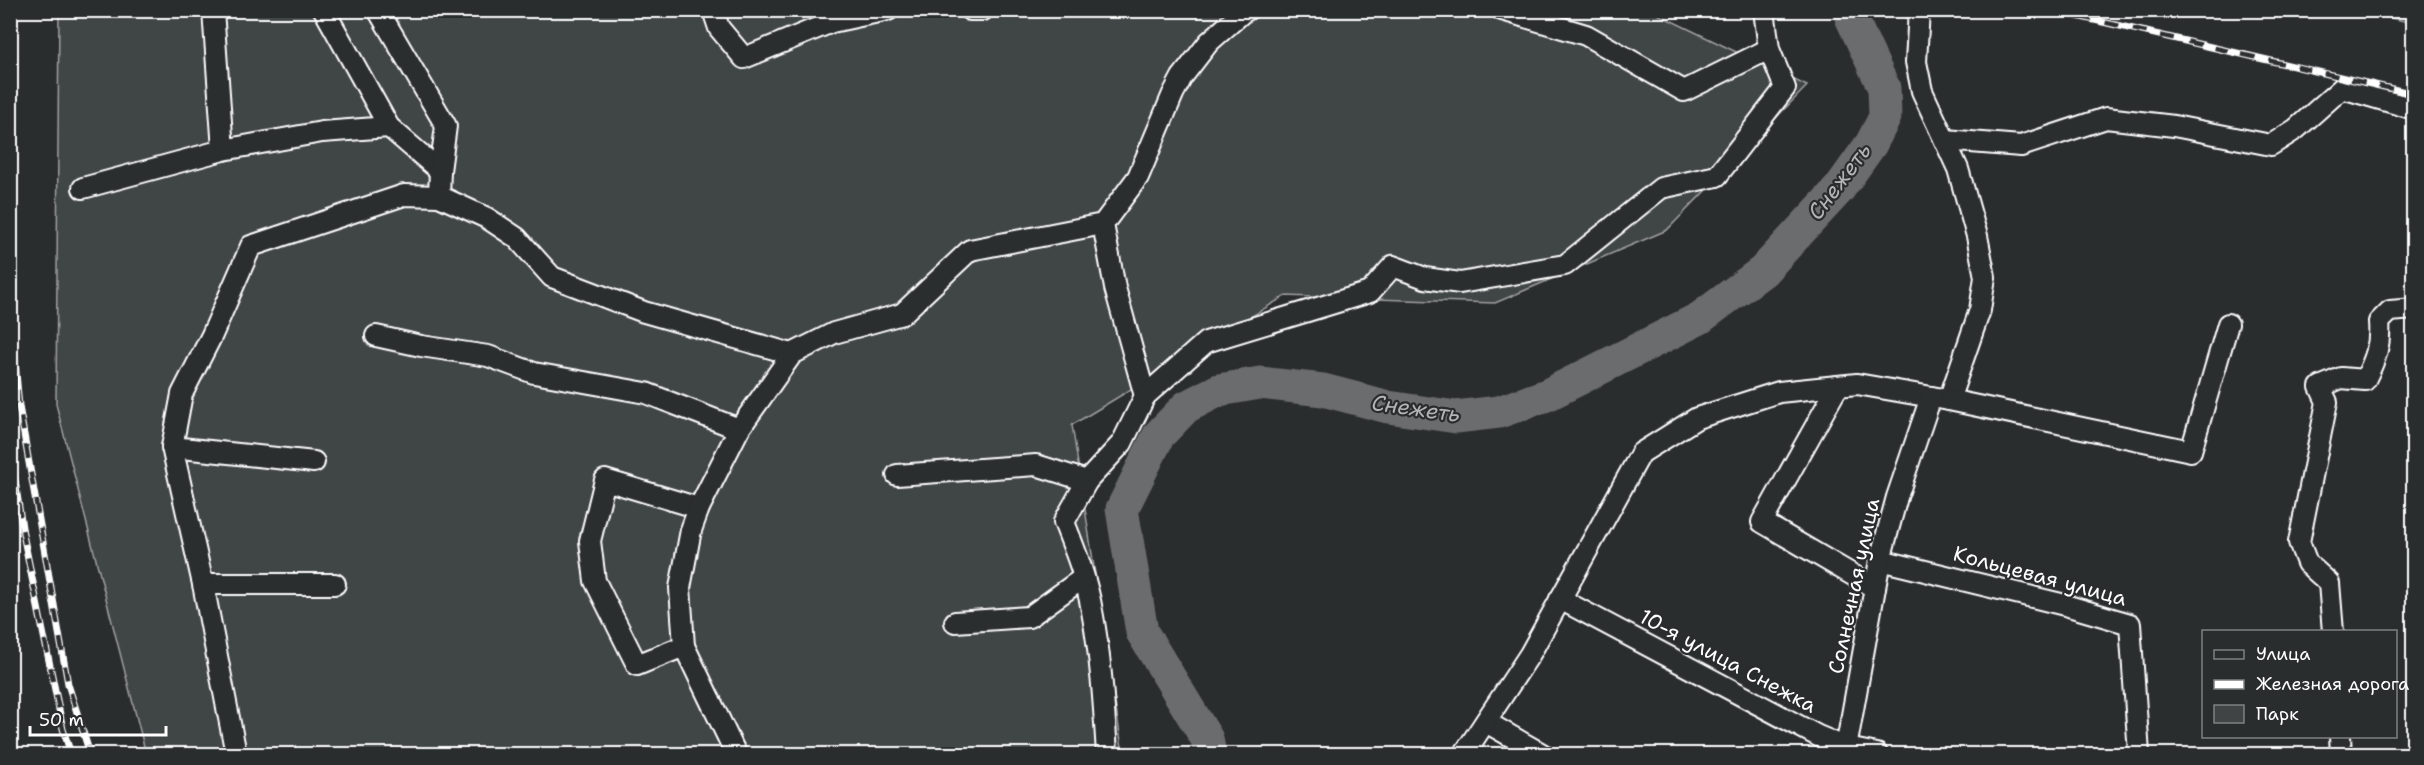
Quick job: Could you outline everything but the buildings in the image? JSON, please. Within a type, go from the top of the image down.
[{"type":"street","points":[[213,10],[223,150]]},
{"type":"street","points":[[324,10],[389,127],[440,171]]},
{"type":"street","points":[[378,10],[446,126],[440,171],[440,196]]},
{"type":"street","points":[[713,10],[719,28],[744,58],[832,22],[888,10]]},
{"type":"street","points":[[970,10],[983,10]]},
{"type":"street","points":[[1223,10],[1245,11]]},
{"type":"street","points":[[1502,10],[1586,35],[1684,91],[1769,49]]},
{"type":"street","points":[[1107,754],[1102,681],[1092,608],[1064,522],[1087,481],[1122,443],[1145,396],[1206,342],[1370,292],[1393,267],[1425,278],[1460,283],[1566,265],[1660,188],[1717,176],[1785,88],[1769,49],[1764,10]]},
{"type":"street","name":"Солнечная улица","points":[[1846,751],[1880,560],[1897,497],[1980,310],[1984,277],[1974,225],[1958,169],[1922,91],[1916,62],[1919,10]]},
{"type":"street","points":[[736,754],[684,646],[680,588],[691,530],[699,508],[740,429],[792,354],[834,333],[902,314],[970,250],[1103,224],[1138,177],[1182,77],[1209,42],[1245,11]]},
{"type":"street","points":[[1945,140],[2021,146],[2106,118],[2174,126],[2271,145],[2295,129],[2342,88],[2414,109]]},
{"type":"street","points":[[83,188],[223,150],[322,132],[389,127]]},
{"type":"street","points":[[236,754],[203,584],[172,447],[182,394],[212,335],[251,246],[404,195],[440,196],[487,218],[517,238],[552,276],[644,312],[792,354]]},
{"type":"street","points":[[1103,224],[1115,288],[1145,396]]},
{"type":"street","points":[[2333,630],[2329,583],[2307,563],[2299,542],[2327,402],[2320,387],[2342,378],[2365,380],[2381,340],[2379,322],[2390,311],[2414,309]]},
{"type":"street","points":[[1464,754],[1530,654],[1641,453],[1697,418],[1779,392],[1857,384],[1940,398],[2192,451],[2228,324]]},
{"type":"street","points":[[376,336],[421,346],[488,356],[534,373],[646,393],[740,429]]},
{"type":"street","points":[[1838,386],[1762,522],[1875,588]]},
{"type":"street","points":[[172,447],[314,462]]},
{"type":"street","points":[[897,475],[1036,465],[1087,481]]},
{"type":"street","points":[[684,646],[637,665],[595,581],[590,541],[605,480],[699,508]]},
{"type":"street","name":"Кольцевая улица","points":[[1880,560],[2065,604],[2130,624],[2139,754]]},
{"type":"street","points":[[955,622],[1029,617],[1083,578]]},
{"type":"street","points":[[203,584],[335,584]]},
{"type":"street","name":"10-я улица Снежка","points":[[1560,599],[1846,751],[1877,754]]},
{"type":"street","points":[[1485,722],[1542,754]]},
{"type":"street","points":[[2340,738],[2341,754]]},
{"type":"green space","points":[[1649,10],[1807,86],[1667,230],[1495,303],[1285,296],[1072,425],[1123,754],[146,754],[56,404],[59,11]]},
{"type":"green space","points":[[2360,11],[2413,11],[2413,23]]},
{"type":"waterway","name":"Снежеть","points":[[1210,754],[1207,739],[1142,632],[1122,509],[1159,435],[1186,407],[1219,390],[1260,383],[1323,390],[1388,407],[1456,417],[1499,412],[1547,395],[1700,318],[1763,271],[1839,189],[1871,144],[1885,117],[1884,88],[1851,17],[1851,10]]},
{"type":"railway","points":[[2051,10],[2414,94]]},
{"type":"railway","points":[[10,306],[19,406],[68,684],[90,754]]},
{"type":"railway","points":[[10,447],[23,534],[63,729],[71,754]]}]
